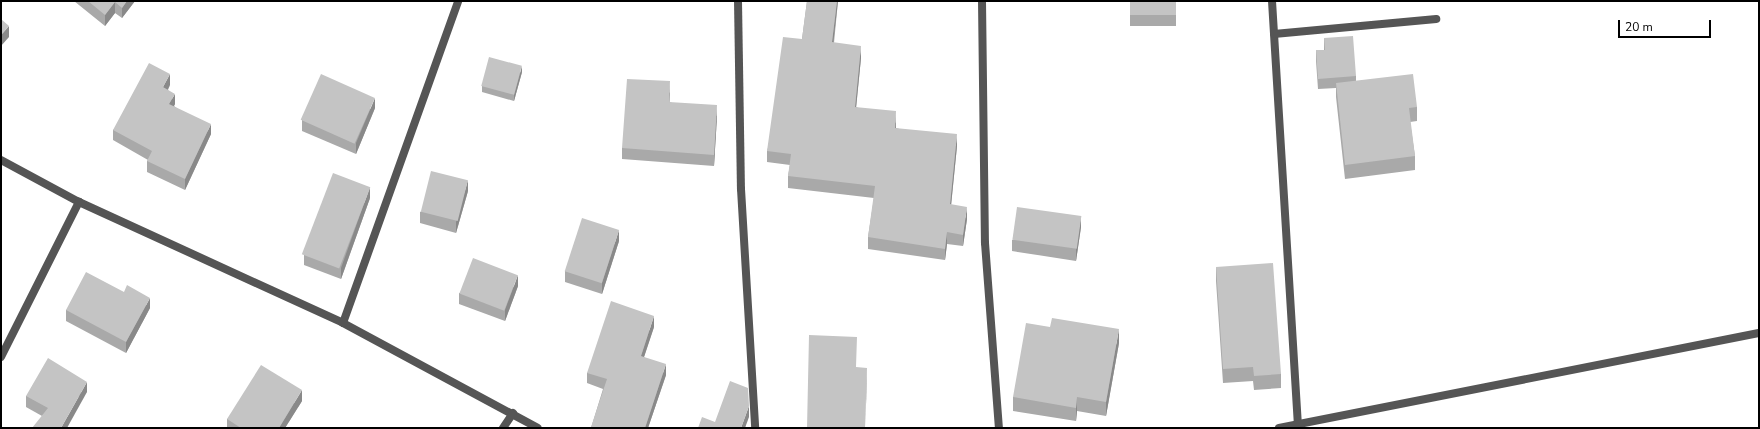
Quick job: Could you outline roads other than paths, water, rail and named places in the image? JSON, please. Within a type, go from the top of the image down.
[{"type":"street","points":[[343,323],[458,1]]},
{"type":"street","points":[[738,1],[741,189],[755,428]]},
{"type":"street","points":[[982,1],[985,243],[999,428]]},
{"type":"street","points":[[1272,1],[1298,425]]},
{"type":"street","points":[[1274,34],[1436,19]]},
{"type":"street","points":[[1,160],[78,202],[343,323],[513,413],[538,428]]},
{"type":"street","points":[[1,357],[78,202]]},
{"type":"street","points":[[1279,428],[1759,333]]},
{"type":"street","points":[[503,428],[513,413]]}]
